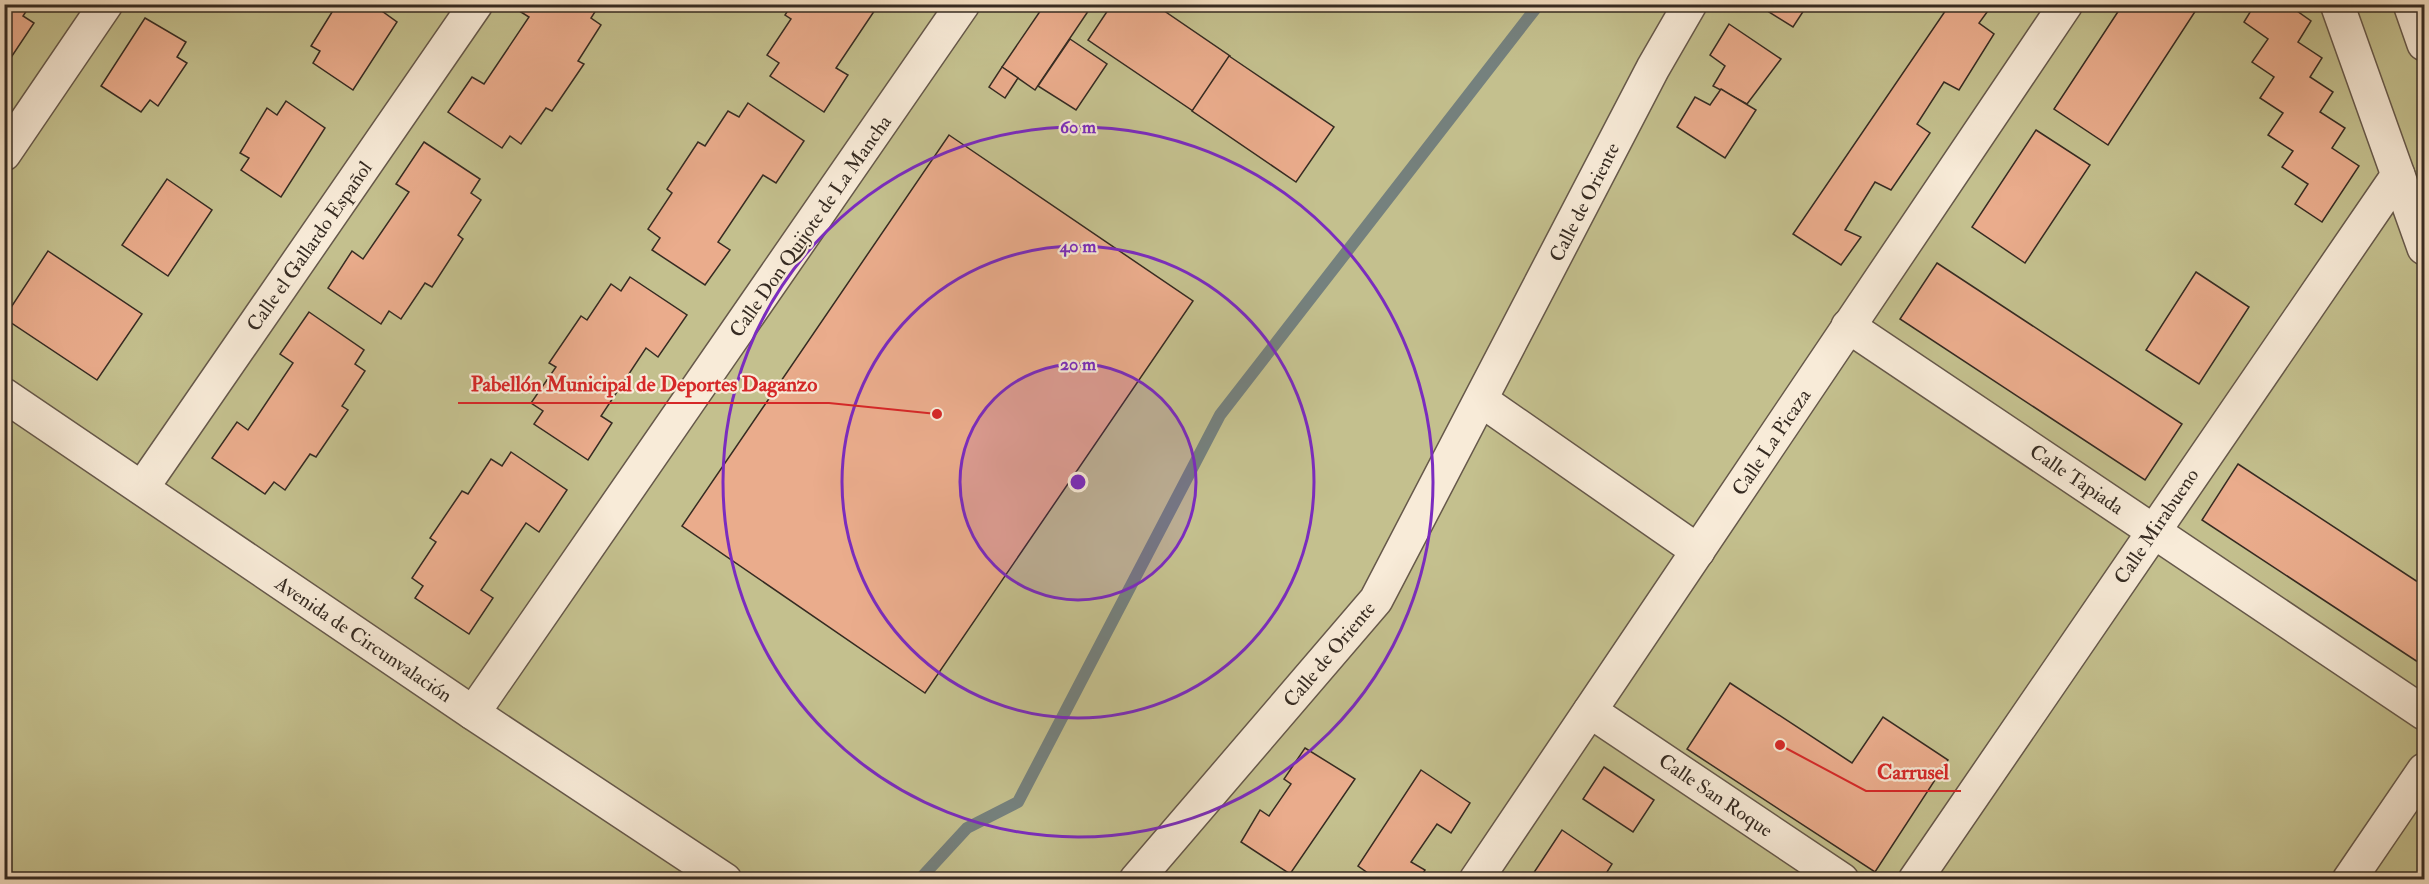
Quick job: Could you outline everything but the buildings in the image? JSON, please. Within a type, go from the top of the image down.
[{"type":"street","points":[[4,154],[106,4]]},
{"type":"street","name":"Calle el Gallardo Español","points":[[142,488],[476,4]]},
{"type":"street","name":"Calle Don Quijote de La Mancha","points":[[473,713],[963,4]]},
{"type":"street","name":"Calle de Oriente","points":[[1136,879],[1376,600],[1653,68],[1690,4]]},
{"type":"street","name":"Calle La Picaza","points":[[1476,879],[2066,4]]},
{"type":"street","points":[[2337,4],[2424,248]]},
{"type":"street","points":[[2410,4],[2424,44]]},
{"type":"street","name":"Calle Mirabueno","points":[[1915,879],[2398,175]]},
{"type":"street","name":"Calle Tapiada","points":[[1848,326],[2424,713]]},
{"type":"street","name":"Avenida de Circunvalación","points":[[4,395],[473,713],[725,879]]},
{"type":"street","points":[[1481,400],[1698,551]]},
{"type":"street","name":"Calle San Roque","points":[[1590,711],[1842,879]]},
{"type":"street","points":[[2349,879],[2424,770]]},
{"type":"shaded area","points":[[4,5],[2424,5],[2424,879],[5,879]]},
{"type":"waterway","points":[[919,880],[967,828],[1018,802],[1220,415],[1539,4]]},
{"type":"place","name":"Pabellón Municipal de Deportes Daganzo","points":[[937,414]]},
{"type":"place","name":"Carrusel","points":[[1780,745]]}]
